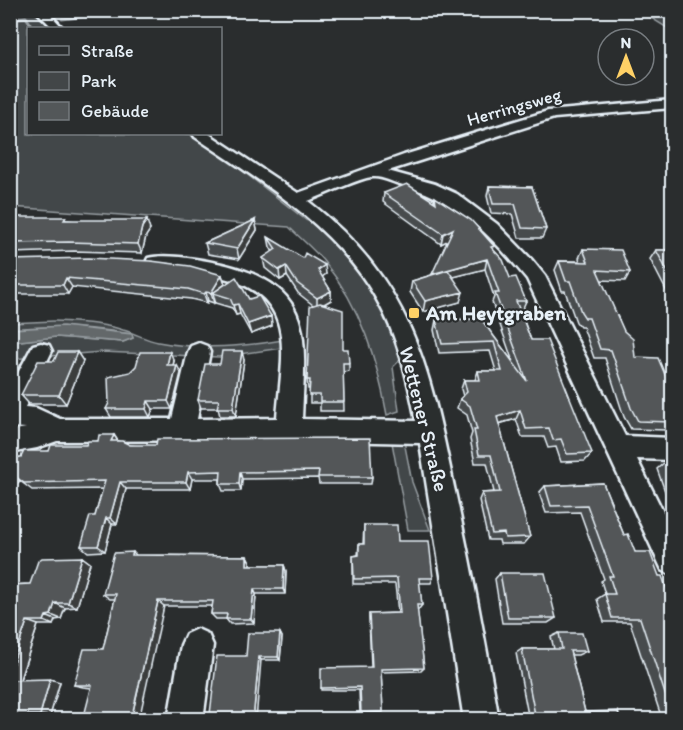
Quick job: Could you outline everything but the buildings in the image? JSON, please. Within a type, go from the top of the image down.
[{"type":"street","points":[[40,10],[57,27]]},
{"type":"street","name":"Herringsweg","points":[[297,199],[371,171],[553,114],[672,104]]},
{"type":"street","name":"Wettener Straße","points":[[201,135],[297,199],[326,224],[371,273],[393,310],[414,363],[430,432],[461,591],[482,720]]},
{"type":"street","points":[[371,171],[440,192],[470,212],[507,243],[535,276],[672,560]]},
{"type":"street","points":[[139,261],[211,267],[236,273],[271,294],[283,308],[290,324],[292,343],[289,429]]},
{"type":"street","points":[[41,351],[10,415],[36,418],[57,430]]},
{"type":"street","points":[[182,430],[199,352]]},
{"type":"street","points":[[10,442],[37,437],[57,430],[289,429],[430,432]]},
{"type":"street","points":[[618,447],[672,449]]},
{"type":"street","points":[[185,720],[197,645]]},
{"type":"green space","points":[[10,11],[25,11],[38,14],[62,27],[27,27],[27,135],[196,135],[306,220],[324,228],[362,273],[385,312],[401,359],[393,367],[399,411],[387,415],[366,335],[338,280],[321,258],[289,227],[11,207]]},
{"type":"green space","points":[[640,11],[672,11],[672,31]]},
{"type":"green space","points":[[54,321],[106,326],[154,341],[189,346],[237,346],[283,340],[281,348],[219,357],[102,352],[11,359],[11,342],[56,337],[123,342],[133,338],[131,334],[86,328],[11,329],[10,323]]},
{"type":"green space","points":[[391,437],[404,441],[412,482],[430,530],[408,530]]},
{"type":"shaded area","points":[[63,326],[132,334],[133,338],[123,342],[56,337],[11,342],[11,329]]},
{"type":"waterway","points":[[62,19],[138,10]]},
{"type":"waterway","points":[[10,19],[26,17],[30,23]]},
{"type":"place","name":"Am Heytgraben","points":[[414,313]]}]
